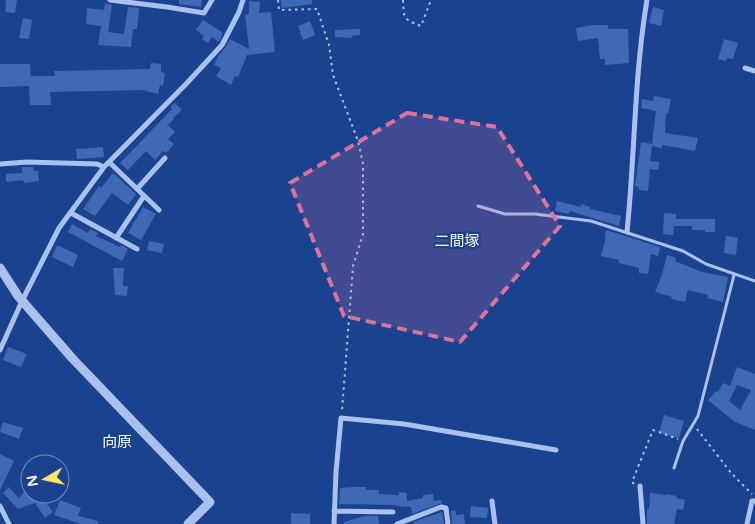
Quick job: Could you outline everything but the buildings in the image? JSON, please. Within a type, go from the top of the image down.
[{"type":"street","points":[[110,0],[167,6],[204,13],[212,0]]},
{"type":"street","points":[[0,350],[22,301],[59,228],[104,167],[181,90],[222,44],[239,12],[243,0]]},
{"type":"street","points":[[627,232],[632,188],[640,44],[647,0]]},
{"type":"street","points":[[745,68],[755,70]]},
{"type":"street","points":[[137,189],[165,158]]},
{"type":"street","points":[[0,164],[27,162],[97,164],[104,167]]},
{"type":"street","points":[[109,162],[159,210]]},
{"type":"street","points":[[116,238],[144,196]]},
{"type":"street","points":[[71,213],[137,249]]},
{"type":"street","points":[[0,268],[22,301],[72,358],[210,502],[188,524]]},
{"type":"street","points":[[334,524],[341,418],[404,424],[556,450]]},
{"type":"street","points":[[640,486],[643,524]]},
{"type":"street","points":[[492,501],[496,524]]},
{"type":"street","points":[[748,524],[752,502],[755,501]]},
{"type":"street","points":[[0,506],[9,524]]},
{"type":"street","points":[[397,524],[441,507],[446,508],[448,524]]},
{"type":"street","points":[[334,511],[393,512]]},
{"type":"lane","points":[[478,206],[504,214],[535,214],[591,221],[683,251],[706,264],[755,281]]},
{"type":"lane","points":[[674,468],[683,441],[694,426],[698,416],[734,275]]},
{"type":"path","points":[[278,0],[280,10],[317,9],[329,46],[333,75],[358,140],[363,164],[363,234],[352,266],[341,418]]},
{"type":"path","points":[[403,0],[404,17],[408,21],[421,26],[431,0]]},
{"type":"path","points":[[694,426],[732,474],[755,496]]},
{"type":"path","points":[[640,486],[632,482],[653,430],[683,441]]},
{"type":"highlighted area","points":[[407,113],[497,127],[560,226],[460,342],[344,316],[290,183]]},
{"type":"district","name":"二間塚","points":[[457,241]]},
{"type":"district","name":"向原","points":[[117,442]]}]
